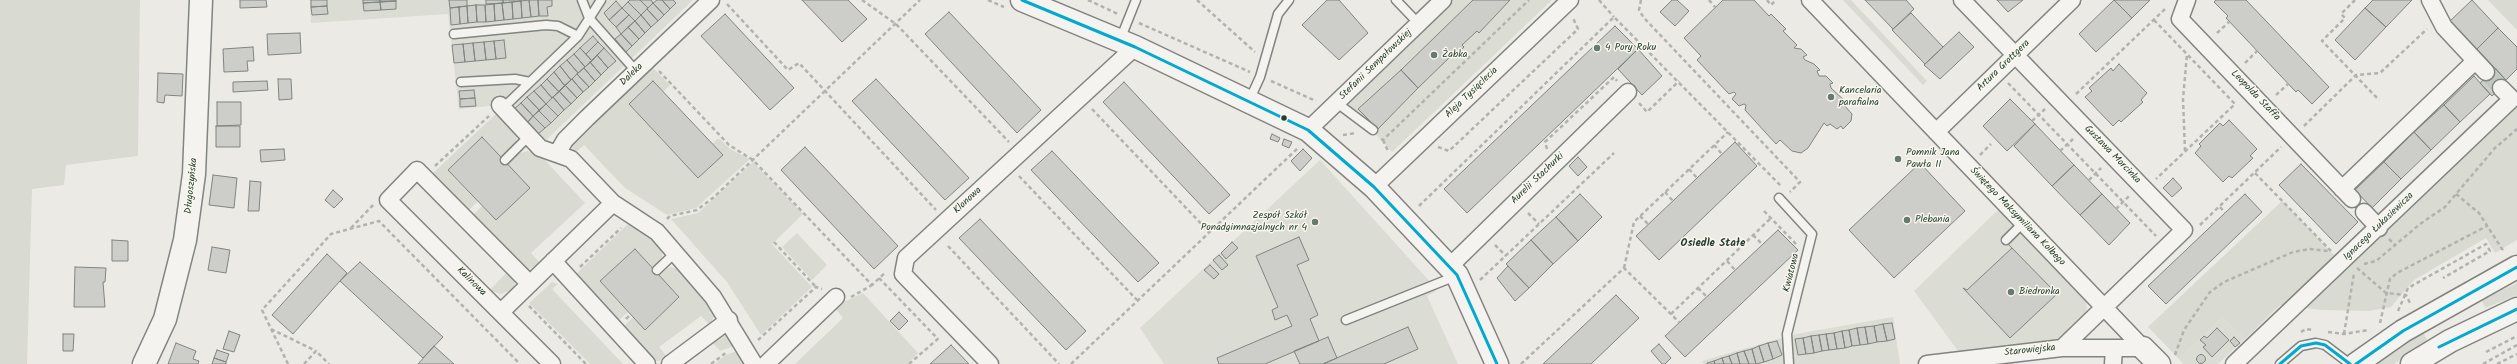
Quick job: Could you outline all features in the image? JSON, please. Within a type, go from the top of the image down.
[{"type":"street","name":"Długoszyńska","points":[[144,364],[165,319],[185,240],[194,174],[201,0]]},
{"type":"street","points":[[1022,0],[1127,44],[1249,101],[1374,187],[1453,271],[1497,364]]},
{"type":"street","name":"Stefanii Sempołowskiej","points":[[1304,138],[1333,107],[1443,0]]},
{"type":"street","name":"Świętego Maksymiliana Kolbego","points":[[1810,0],[2159,364]]},
{"type":"street","name":"Gustawa Morcinka","points":[[1962,0],[2184,230],[2103,307]]},
{"type":"street","name":"Artura Grottgera","points":[[1936,132],[2072,0]]},
{"type":"street","name":"Leopolda Staffa","points":[[2187,0],[2180,18],[2347,194],[2481,66],[2438,18]]},
{"type":"street","points":[[2430,0],[2438,18]]},
{"type":"street","name":"Daleka","points":[[557,154],[565,140],[704,2]]},
{"type":"street","name":"Aleja Tysiąclecia","points":[[1374,187],[1571,6]]},
{"type":"street","name":"Klonowa","points":[[990,364],[903,274],[906,258],[1127,44]]},
{"type":"street","name":"Aurelii Stachurki","points":[[1453,271],[1628,92]]},
{"type":"street","name":"Ignacego Łukasiewicza","points":[[2234,364],[2379,228],[2510,94]]},
{"type":"street","points":[[501,106],[540,148],[572,159],[612,203],[657,232],[713,296],[729,320],[754,364]]},
{"type":"street","points":[[388,200],[417,170],[530,284]]},
{"type":"street","name":"Kalinowa","points":[[388,200],[552,364]]},
{"type":"street","points":[[501,312],[612,203]]},
{"type":"street","points":[[2364,212],[2379,228]]},
{"type":"street","points":[[2356,364],[2510,259]]},
{"type":"street","points":[[553,261],[647,364]]},
{"type":"street","points":[[766,364],[836,297]]},
{"type":"street","name":"Starowiejska","points":[[2062,348],[2103,307]]},
{"type":"street","points":[[2412,364],[2450,341],[2517,310]]},
{"type":"street","points":[[670,364],[729,320]]},
{"type":"street","name":"Starowiejska","points":[[1927,364],[2002,359],[2062,348],[2113,356],[2143,348]]},
{"type":"lane","points":[[582,0],[589,18],[636,71]]},
{"type":"lane","points":[[501,106],[530,82],[578,36],[601,0]]},
{"type":"lane","points":[[1127,44],[1129,18],[1136,0]]},
{"type":"lane","points":[[1249,101],[1260,77],[1278,14],[1289,0]]},
{"type":"lane","points":[[1396,0],[1418,24]]},
{"type":"lane","points":[[454,34],[546,25],[558,26],[578,36]]},
{"type":"lane","points":[[461,82],[515,79],[530,82]]},
{"type":"lane","points":[[1333,107],[1373,130]]},
{"type":"lane","points":[[505,160],[529,136]]},
{"type":"lane","name":"Kwiatowa","points":[[1779,198],[1812,234],[1787,334],[1789,364]]},
{"type":"lane","points":[[2006,240],[2023,223]]},
{"type":"lane","points":[[657,270],[675,253]]},
{"type":"lane","points":[[1346,320],[1453,271]]},
{"type":"lane","points":[[2280,364],[2301,346],[2316,343],[2325,345],[2350,364]]},
{"type":"path","points":[[724,0],[788,70],[799,63],[938,213]]},
{"type":"path","points":[[862,0],[896,24],[1015,148]]},
{"type":"path","points":[[657,232],[670,216],[697,210],[753,160],[920,0]]},
{"type":"path","points":[[1088,0],[1325,106],[1333,107]]},
{"type":"path","points":[[1197,0],[1264,60]]},
{"type":"path","points":[[1599,0],[1614,18],[1789,194],[1800,182],[1644,18],[1639,10],[1641,0]]},
{"type":"path","points":[[1708,0],[1716,7]]},
{"type":"path","points":[[1767,0],[1771,5],[1776,0]]},
{"type":"path","points":[[2355,0],[2341,14],[2345,18],[2322,41],[2379,100]]},
{"type":"path","points":[[2075,95],[2169,5]]},
{"type":"path","points":[[1436,146],[1449,151],[1578,29],[1572,16],[1571,6]]},
{"type":"path","points":[[1405,220],[1614,18]]},
{"type":"path","points":[[2197,228],[2356,75],[2380,73],[2438,18]]},
{"type":"path","points":[[2144,189],[2235,104],[2154,20]]},
{"type":"path","points":[[2213,37],[2229,22]]},
{"type":"path","points":[[2242,66],[2257,51]]},
{"type":"path","points":[[2185,151],[2184,99],[2187,54]]},
{"type":"path","points":[[658,70],[729,146],[753,160],[872,285],[891,267]]},
{"type":"path","points":[[2004,78],[2158,238]]},
{"type":"path","points":[[2272,99],[2288,84]]},
{"type":"path","points":[[1086,103],[1209,232]]},
{"type":"path","points":[[424,177],[501,106]]},
{"type":"path","points":[[1521,364],[1624,268],[1634,222],[1728,132]]},
{"type":"path","points":[[1071,364],[1209,232],[1304,138]]},
{"type":"path","points":[[1383,140],[1389,154]]},
{"type":"path","points":[[1714,145],[1722,154]]},
{"type":"path","points":[[1479,282],[1614,153]]},
{"type":"path","points":[[1689,169],[1697,178]]},
{"type":"path","points":[[2255,173],[2336,257]]},
{"type":"path","points":[[1017,174],[1137,300]]},
{"type":"path","points":[[1665,192],[1673,201]]},
{"type":"path","points":[[2456,194],[2478,214],[2510,259]]},
{"type":"path","points":[[350,228],[375,203],[388,200]]},
{"type":"path","points":[[2220,207],[2225,213]]},
{"type":"path","points":[[1764,211],[1807,255]]},
{"type":"path","points":[[569,278],[632,216]]},
{"type":"path","points":[[1640,216],[1648,224]]},
{"type":"path","points":[[1671,314],[1771,218]]},
{"type":"path","points":[[288,364],[262,310],[331,234],[350,228],[379,222],[520,364]]},
{"type":"path","points":[[2380,323],[2390,279],[2397,273],[2487,226]]},
{"type":"path","points":[[1754,235],[1762,244]]},
{"type":"path","points":[[774,242],[816,287]]},
{"type":"path","points":[[2412,306],[2406,295],[2408,288],[2486,244],[2490,251],[2443,278]]},
{"type":"path","points":[[948,246],[1059,364]]},
{"type":"path","points":[[1727,261],[1735,270]]},
{"type":"path","points":[[2344,334],[2356,266],[2361,274],[2386,293],[2406,295]]},
{"type":"path","points":[[1624,268],[1680,323]]},
{"type":"path","points":[[879,278],[938,339]]},
{"type":"path","points":[[1698,288],[1707,297]]},
{"type":"path","points":[[526,303],[586,364]]},
{"type":"path","points":[[271,329],[316,351],[329,364]]},
{"type":"path","points":[[909,364],[938,339],[944,336]]},
{"type":"path","points":[[2486,352],[2517,336]]},
{"type":"path","points":[[2484,364],[2517,345]]},
{"type":"path","points":[[304,364],[316,351]]},
{"type":"path","points":[[2497,364],[2517,354]]},
{"type":"shaded area","points":[[0,0],[140,0],[138,156],[66,165],[64,185],[32,189],[27,364],[0,364]]},
{"type":"shaded area","points":[[310,0],[693,0],[543,143],[502,97],[490,106],[459,109],[448,14],[311,23]]},
{"type":"shaded area","points":[[1451,0],[1552,0],[1392,152],[1345,101]]},
{"type":"shaded area","points":[[1843,0],[1851,0],[1927,81],[1923,85]]},
{"type":"shaded area","points":[[2488,0],[2517,0],[2517,30]]},
{"type":"shaded area","points":[[653,68],[670,85],[663,92],[653,81],[629,104],[698,178],[723,155],[712,144],[717,139],[720,139],[730,149],[750,159],[696,208],[667,215],[625,188],[584,145],[575,153],[571,145]]},
{"type":"shaded area","points":[[2517,94],[2517,240],[2495,253],[2486,238],[2414,280],[2391,307],[2369,311],[2322,310],[2280,305],[2245,339],[2222,317],[2179,359],[2148,327],[2282,201],[2336,257]]},
{"type":"shaded area","points":[[496,114],[500,114],[516,132],[517,138],[514,146],[502,158],[482,138],[448,170],[478,201],[467,212],[433,177],[433,173]]},
{"type":"shaded area","points":[[527,151],[541,156],[585,203],[531,253],[540,263],[528,270],[472,216],[482,206],[496,220],[530,188],[507,164],[517,154]]},
{"type":"shaded area","name":"Zespół Szkół Ponadgimnazjalnych nr 4","points":[[1320,160],[1433,285],[1436,291],[1427,296],[1458,364],[1164,364],[1140,328]]},
{"type":"shaded area","points":[[753,162],[803,214],[772,244],[812,287],[761,335],[727,282],[671,219],[698,213]]},
{"type":"shaded area","points":[[1999,209],[2086,300],[2087,314],[2065,337],[2050,344],[1961,355],[1914,291]]},
{"type":"shaded area","points":[[630,222],[657,242],[662,248],[662,257],[652,268],[635,249],[600,281],[628,312],[618,321],[575,275]]},
{"type":"shaded area","points":[[797,233],[827,265],[812,280],[782,247]]},
{"type":"shaded area","points":[[670,267],[680,269],[711,306],[715,314],[710,325],[701,316],[659,347],[668,358],[658,361],[654,360],[623,327],[633,317],[645,329],[679,298],[658,275]]},
{"type":"shaded area","points":[[508,271],[516,280],[513,289],[501,294],[491,291],[490,290]]},
{"type":"shaded area","points":[[552,282],[558,284],[552,289],[623,364],[590,364],[529,303]]},
{"type":"shaded area","points":[[2517,283],[2517,295],[2485,308],[2482,300]]},
{"type":"shaded area","points":[[863,293],[918,353],[907,364],[795,364],[843,318],[835,308]]},
{"type":"shaded area","points":[[1893,317],[1900,364],[1704,364],[1702,361],[1796,334]]},
{"type":"shaded area","points":[[2222,317],[2245,339],[2218,364],[2183,364],[2179,359]]},
{"type":"shaded area","points":[[2423,332],[2428,342],[2394,364],[2375,364]]},
{"type":"shaded area","points":[[725,335],[730,337],[737,345],[720,351],[712,342]]},
{"type":"shaded area","points":[[739,350],[747,364],[715,364],[724,356]]},
{"type":"building","points":[[240,0],[266,0],[267,7],[240,8]]},
{"type":"building","points":[[311,0],[327,0],[327,6],[311,7]]},
{"type":"building","points":[[363,0],[380,0],[380,2],[363,3]]},
{"type":"building","points":[[380,0],[396,0],[396,1],[380,2]]},
{"type":"building","points":[[449,0],[467,0],[467,6],[450,8]]},
{"type":"building","points":[[486,0],[503,0],[503,3],[486,4]]},
{"type":"building","points":[[503,0],[521,0],[521,1],[503,3]]},
{"type":"building","points":[[529,0],[531,17],[522,18],[521,1]]},
{"type":"building","points":[[529,0],[538,0],[539,16],[531,17]]},
{"type":"building","points":[[538,0],[552,0],[552,6],[547,7],[548,16],[539,16]]},
{"type":"building","points":[[630,0],[640,0],[648,8],[641,15],[628,2]]},
{"type":"building","points":[[640,0],[651,0],[653,3],[648,8]]},
{"type":"building","points":[[657,0],[662,0],[670,9],[664,15],[653,3]]},
{"type":"building","points":[[662,0],[673,0],[676,3],[670,9]]},
{"type":"building","points":[[802,0],[848,0],[867,19],[842,42]]},
{"type":"building","points":[[1327,0],[1339,0],[1368,33],[1339,60],[1302,25]]},
{"type":"building","points":[[1473,0],[1510,0],[1479,33],[1477,31],[1462,45],[1464,47],[1454,57],[1452,55],[1418,88],[1401,70]]},
{"type":"building","points":[[1672,0],[1677,0],[1689,11],[1675,26],[1660,12]]},
{"type":"building","points":[[1723,0],[1754,0],[1769,16],[1771,14],[1786,29],[1783,31],[1797,45],[1794,48],[1801,49],[1807,55],[1803,57],[1805,60],[1814,64],[1820,70],[1817,71],[1819,76],[1826,76],[1833,83],[1830,84],[1831,88],[1846,102],[1844,105],[1852,114],[1851,121],[1843,129],[1841,126],[1837,129],[1830,124],[1827,126],[1824,123],[1808,148],[1801,153],[1792,151],[1780,140],[1776,144],[1745,110],[1746,105],[1744,104],[1739,106],[1732,99],[1736,94],[1734,92],[1729,94],[1697,60],[1701,56],[1684,38]]},
{"type":"building","points":[[1865,0],[1906,0],[1914,9],[1893,29]]},
{"type":"building","points":[[1997,0],[2023,0],[2008,12]]},
{"type":"building","points":[[2114,0],[2132,18],[2096,52],[2079,34]]},
{"type":"building","points":[[2114,0],[2150,0],[2132,18]]},
{"type":"building","points":[[2216,0],[2246,0],[2329,87],[2312,104],[2298,90],[2296,92],[2226,18],[2228,16],[2214,2]]},
{"type":"building","points":[[2373,0],[2412,0],[2386,27],[2365,8]]},
{"type":"building","points":[[2472,0],[2498,28],[2477,49],[2450,21]]},
{"type":"building","points":[[396,1],[396,9],[381,10],[380,2]]},
{"type":"building","points":[[521,1],[522,18],[513,19],[512,2]]},
{"type":"building","points":[[616,1],[622,8],[609,20],[604,13]]},
{"type":"building","points":[[380,2],[381,10],[364,11],[363,3]]},
{"type":"building","points":[[512,2],[513,19],[504,20],[502,3]]},
{"type":"building","points":[[628,2],[641,15],[635,21],[622,8]]},
{"type":"building","points":[[502,3],[504,20],[495,21],[494,4]]},
{"type":"building","points":[[653,3],[664,15],[658,21],[647,9]]},
{"type":"building","points":[[494,4],[495,21],[486,22],[485,5]]},
{"type":"building","points":[[476,5],[477,22],[468,23],[467,6]]},
{"type":"building","points":[[476,5],[485,5],[486,22],[477,22]]},
{"type":"building","points":[[327,6],[328,14],[312,15],[311,7]]},
{"type":"building","points":[[467,6],[468,23],[460,24],[459,7]]},
{"type":"building","points":[[459,7],[460,24],[451,25],[450,8]]},
{"type":"building","points":[[622,8],[629,15],[616,27],[609,20]]},
{"type":"building","points":[[2365,8],[2386,27],[2355,60],[2335,40]]},
{"type":"building","points":[[647,9],[658,21],[651,27],[641,15]]},
{"type":"building","points":[[949,12],[1041,110],[1017,133],[925,34]]},
{"type":"building","points":[[1911,13],[1943,47],[1925,64],[1892,30]]},
{"type":"building","points":[[725,14],[794,88],[770,110],[701,36]]},
{"type":"building","points":[[629,15],[635,21],[621,34],[616,27]]},
{"type":"building","points":[[641,15],[651,27],[645,33],[635,21]]},
{"type":"building","points":[[635,21],[645,33],[639,39],[628,27]]},
{"type":"building","points":[[1615,26],[1638,49],[1467,213],[1444,189]]},
{"type":"building","points":[[628,27],[639,39],[632,46],[621,34]]},
{"type":"building","points":[[2498,28],[2517,47],[2517,69],[2506,80],[2477,49]]},
{"type":"building","points":[[1959,32],[1974,47],[1940,79],[1924,65]]},
{"type":"building","points":[[300,33],[301,53],[268,55],[267,34]]},
{"type":"building","points":[[621,34],[632,46],[626,52],[615,39]]},
{"type":"building","points":[[593,36],[598,42],[586,54],[580,48]]},
{"type":"building","points":[[504,40],[506,58],[496,59],[494,41]]},
{"type":"building","points":[[494,41],[496,59],[486,60],[484,42]]},
{"type":"building","points":[[484,42],[486,60],[475,61],[473,43]]},
{"type":"building","points":[[598,42],[604,48],[592,61],[586,54]]},
{"type":"building","points":[[473,43],[475,61],[465,62],[463,44]]},
{"type":"building","points":[[463,44],[465,62],[454,63],[452,45]]},
{"type":"building","points":[[253,47],[254,61],[247,61],[248,71],[224,72],[223,49]]},
{"type":"building","points":[[580,48],[592,61],[585,67],[574,54]]},
{"type":"building","points":[[604,48],[616,61],[608,68],[597,55]]},
{"type":"building","points":[[1638,49],[1662,76],[1642,95],[1618,69]]},
{"type":"building","points":[[574,54],[585,67],[578,73],[567,60]]},
{"type":"building","points":[[597,55],[608,68],[601,75],[590,62]]},
{"type":"building","points":[[567,60],[578,73],[571,80],[560,66]]},
{"type":"building","points":[[590,62],[601,75],[595,81],[584,68]]},
{"type":"building","points":[[2119,64],[2147,93],[2141,100],[2143,102],[2121,122],[2119,120],[2113,126],[2085,97],[2092,91],[2089,88],[2111,68],[2113,71]]},
{"type":"building","points":[[560,66],[571,80],[565,86],[554,72]]},
{"type":"building","points":[[584,68],[595,81],[589,87],[577,74]]},
{"type":"building","points":[[2496,69],[2507,82],[2492,96],[2480,83]]},
{"type":"building","points":[[1401,70],[1418,88],[1378,129],[1358,109]]},
{"type":"building","points":[[554,72],[565,86],[559,92],[547,79]]},
{"type":"building","points":[[158,73],[183,74],[182,96],[165,95],[164,103],[157,102]]},
{"type":"building","points":[[577,74],[589,87],[583,92],[572,79]]},
{"type":"building","points":[[2474,76],[2490,94],[2460,122],[2444,105]]},
{"type":"building","points":[[278,79],[291,79],[292,99],[279,100]]},
{"type":"building","points":[[547,79],[559,92],[552,98],[541,85]]},
{"type":"building","points":[[572,79],[583,92],[577,98],[565,85]]},
{"type":"building","points":[[876,79],[969,178],[945,200],[852,101]]},
{"type":"building","points":[[267,81],[268,90],[233,92],[233,82]]},
{"type":"building","points":[[653,81],[723,155],[698,178],[629,104]]},
{"type":"building","points":[[1124,82],[1230,195],[1209,214],[1103,102]]},
{"type":"building","points":[[541,85],[552,98],[546,104],[534,91]]},
{"type":"building","points":[[565,85],[577,98],[571,104],[559,91]]},
{"type":"building","points":[[474,90],[475,98],[460,99],[459,91]]},
{"type":"building","points":[[534,91],[546,104],[539,110],[527,97]]},
{"type":"building","points":[[559,91],[571,104],[564,110],[553,97]]},
{"type":"building","points":[[527,97],[539,110],[533,116],[521,103]]},
{"type":"building","points":[[553,97],[564,110],[558,116],[546,104]]},
{"type":"building","points":[[475,98],[476,106],[460,107],[460,99]]},
{"type":"building","points":[[2010,99],[2035,124],[2007,151],[1983,126]]},
{"type":"building","points":[[217,102],[241,102],[241,125],[217,126]]},
{"type":"building","points":[[521,103],[533,116],[527,123],[514,109]]},
{"type":"building","points":[[546,104],[558,116],[551,123],[539,111]]},
{"type":"building","points":[[2444,105],[2460,122],[2431,150],[2414,132]]},
{"type":"building","points":[[539,111],[551,123],[545,128],[533,116]]},
{"type":"building","points":[[533,116],[545,128],[538,134],[527,123]]},
{"type":"building","points":[[2229,120],[2257,149],[2250,156],[2253,158],[2232,178],[2229,176],[2223,182],[2195,153],[2201,146],[2199,144],[2220,123],[2223,126]]},
{"type":"building","points":[[2035,124],[2074,165],[2052,186],[2014,146]]},
{"type":"building","points":[[216,126],[240,126],[240,147],[216,147]]},
{"type":"building","points":[[2414,132],[2431,150],[2401,179],[2384,162]]},
{"type":"building","points":[[1272,134],[1280,138],[1278,142],[1270,139]]},
{"type":"building","points":[[482,137],[530,188],[496,220],[448,170]]},
{"type":"building","points":[[1284,139],[1292,142],[1289,148],[1282,145]]},
{"type":"building","points":[[1735,142],[1757,166],[1659,260],[1636,236]]},
{"type":"building","points":[[805,147],[898,246],[874,269],[781,170]]},
{"type":"building","points":[[284,149],[285,160],[261,162],[260,150]]},
{"type":"building","points":[[1303,149],[1312,158],[1300,171],[1291,161]]},
{"type":"building","points":[[1052,151],[1159,263],[1138,282],[1031,170]]},
{"type":"building","points":[[1578,157],[1587,167],[1578,176],[1569,166]]},
{"type":"building","points":[[2384,162],[2401,179],[2372,208],[2355,190]]},
{"type":"building","name":"Plebania","points":[[1920,163],[1965,211],[1894,278],[1849,230]]},
{"type":"building","points":[[2301,164],[2358,222],[2336,244],[2279,185]]},
{"type":"building","points":[[2074,165],[2102,194],[2080,215],[2052,186]]},
{"type":"building","points":[[213,175],[237,178],[234,208],[209,205]]},
{"type":"building","points":[[2173,178],[2182,188],[2172,197],[2163,188]]},
{"type":"building","points":[[250,181],[261,182],[259,211],[248,211]]},
{"type":"building","points":[[333,190],[343,199],[334,208],[325,200]]},
{"type":"building","points":[[1580,194],[1602,217],[1578,241],[1556,217]]},
{"type":"building","points":[[2102,194],[2130,223],[2109,245],[2080,215]]},
{"type":"building","points":[[2245,194],[2262,212],[2166,304],[2148,286]]},
{"type":"building","points":[[1556,217],[1578,241],[1553,264],[1531,240]]},
{"type":"building","points":[[980,219],[1086,331],[1066,350],[959,238]]},
{"type":"building","points":[[1778,230],[1798,250],[1685,357],[1665,336]]},
{"type":"building","points":[[1299,237],[1309,260],[1297,265],[1318,315],[1310,319],[1319,341],[1265,364],[1219,364],[1217,358],[1292,326],[1287,315],[1275,320],[1272,310],[1278,307],[1256,256]]},
{"type":"building","points":[[112,240],[128,241],[128,261],[112,261]]},
{"type":"building","points":[[1531,240],[1553,264],[1529,288],[1506,264]]},
{"type":"building","points":[[1232,242],[1238,248],[1226,259],[1221,253]]},
{"type":"building","points":[[212,247],[230,250],[226,273],[208,270]]},
{"type":"building","name":"Biedronka","points":[[2012,248],[2057,294],[2010,338],[1963,288],[1967,290]]},
{"type":"building","points":[[635,249],[679,297],[645,330],[600,281]]},
{"type":"building","points":[[327,254],[347,273],[293,334],[272,315]]},
{"type":"building","points":[[1219,255],[1228,265],[1222,270],[1213,260]]},
{"type":"building","points":[[360,262],[443,337],[423,358],[340,281]]},
{"type":"building","points":[[1210,265],[1219,274],[1214,279],[1204,270]]},
{"type":"building","points":[[1508,266],[1529,288],[1515,301],[1497,278]]},
{"type":"building","points":[[75,267],[106,268],[105,282],[103,282],[105,307],[74,307]]},
{"type":"building","points":[[1616,295],[1639,318],[1591,364],[1543,364]]},
{"type":"building","points":[[899,312],[908,321],[899,330],[890,321]]},
{"type":"building","points":[[1892,323],[1895,339],[1887,341],[1883,324]]},
{"type":"building","points":[[1883,324],[1887,341],[1877,342],[1874,326]]},
{"type":"building","points":[[1874,326],[1877,342],[1868,344],[1865,327]]},
{"type":"building","points":[[1408,327],[1418,349],[1384,364],[1323,364]]},
{"type":"building","points":[[1865,327],[1868,344],[1860,345],[1857,328]]},
{"type":"building","points":[[1857,328],[1860,345],[1852,346],[1849,330]]},
{"type":"building","points":[[2217,328],[2229,340],[2212,357],[2203,347],[2206,345],[2200,340],[2204,336],[2207,338]]},
{"type":"building","points":[[1849,330],[1852,346],[1845,348],[1842,331]]},
{"type":"building","points":[[229,331],[240,335],[234,352],[223,349]]},
{"type":"building","points":[[1842,331],[1845,348],[1837,349],[1834,333]]},
{"type":"building","points":[[1834,333],[1837,349],[1829,350],[1826,334]]},
{"type":"building","points":[[63,334],[74,334],[73,351],[63,351]]},
{"type":"building","points":[[1826,334],[1829,350],[1822,351],[1819,335]]},
{"type":"building","points":[[1819,335],[1822,351],[1814,353],[1811,336]]},
{"type":"building","points":[[1811,336],[1814,353],[1806,354],[1803,338]]},
{"type":"building","points":[[1328,337],[1337,358],[1323,364],[1300,364],[1294,351]]},
{"type":"building","points":[[2234,337],[2240,343],[2235,347],[2230,341]]},
{"type":"building","points":[[1803,338],[1806,354],[1798,355],[1795,339]]},
{"type":"building","points":[[1777,341],[1782,355],[1773,359],[1768,343]]},
{"type":"building","points":[[176,343],[196,351],[193,359],[199,361],[198,364],[168,364]]},
{"type":"building","points":[[1768,343],[1773,359],[1764,362],[1759,346]]},
{"type":"building","points":[[1659,344],[1671,358],[1665,364],[1662,364],[1651,351]]},
{"type":"building","points":[[951,345],[969,364],[930,364]]},
{"type":"building","points":[[434,346],[454,364],[418,364]]},
{"type":"building","points":[[1759,346],[1764,362],[1756,364],[1752,349]]},
{"type":"building","points":[[1752,349],[1756,364],[1749,364],[1744,351]]},
{"type":"building","points":[[217,350],[229,354],[226,362],[214,358]]},
{"type":"building","points":[[1744,351],[1749,364],[1740,364],[1737,353]]},
{"type":"building","points":[[1737,353],[1740,364],[1732,364],[1729,356]]},
{"type":"building","points":[[2199,355],[2203,355],[2205,359],[2203,363],[2199,363],[2197,361],[2197,357]]},
{"type":"building","points":[[1729,356],[1732,364],[1724,364],[1722,358]]},
{"type":"building","points":[[214,358],[226,362],[226,364],[212,364]]},
{"type":"building","points":[[1722,358],[1724,364],[1715,364],[1714,361]]},
{"type":"building","points":[[1714,361],[1715,364],[1707,364],[1707,363]]},
{"type":"tunnel","points":[[2486,72],[2501,88]]},
{"type":"transit line","points":[[1022,0],[1135,47],[1308,130],[1374,187],[1457,275],[1497,364]]},
{"type":"transit line","points":[[2356,364],[2403,331],[2517,267]]},
{"type":"transit line","points":[[2439,347],[2517,309]]},
{"type":"transit line","points":[[2280,364],[2301,346],[2316,343],[2325,345],[2350,364]]},
{"type":"place","name":"4 Pory Roku","points":[[1597,48]]},
{"type":"place","name":"Żabka","points":[[1434,55]]},
{"type":"place","name":"Kancelaria parafialna","points":[[1831,97]]},
{"type":"place","name":"Pomnik Jana Pawła II","points":[[1898,159]]},
{"type":"place","name":"Plebania","points":[[1907,220]]},
{"type":"place","name":"Zespół Szkół Ponadgimnazjalnych nr 4","points":[[1315,222]]},
{"type":"place","name":"Biedronka","points":[[2011,292]]},
{"type":"district","name":"Osiedle Stałe","points":[[1713,244]]}]
